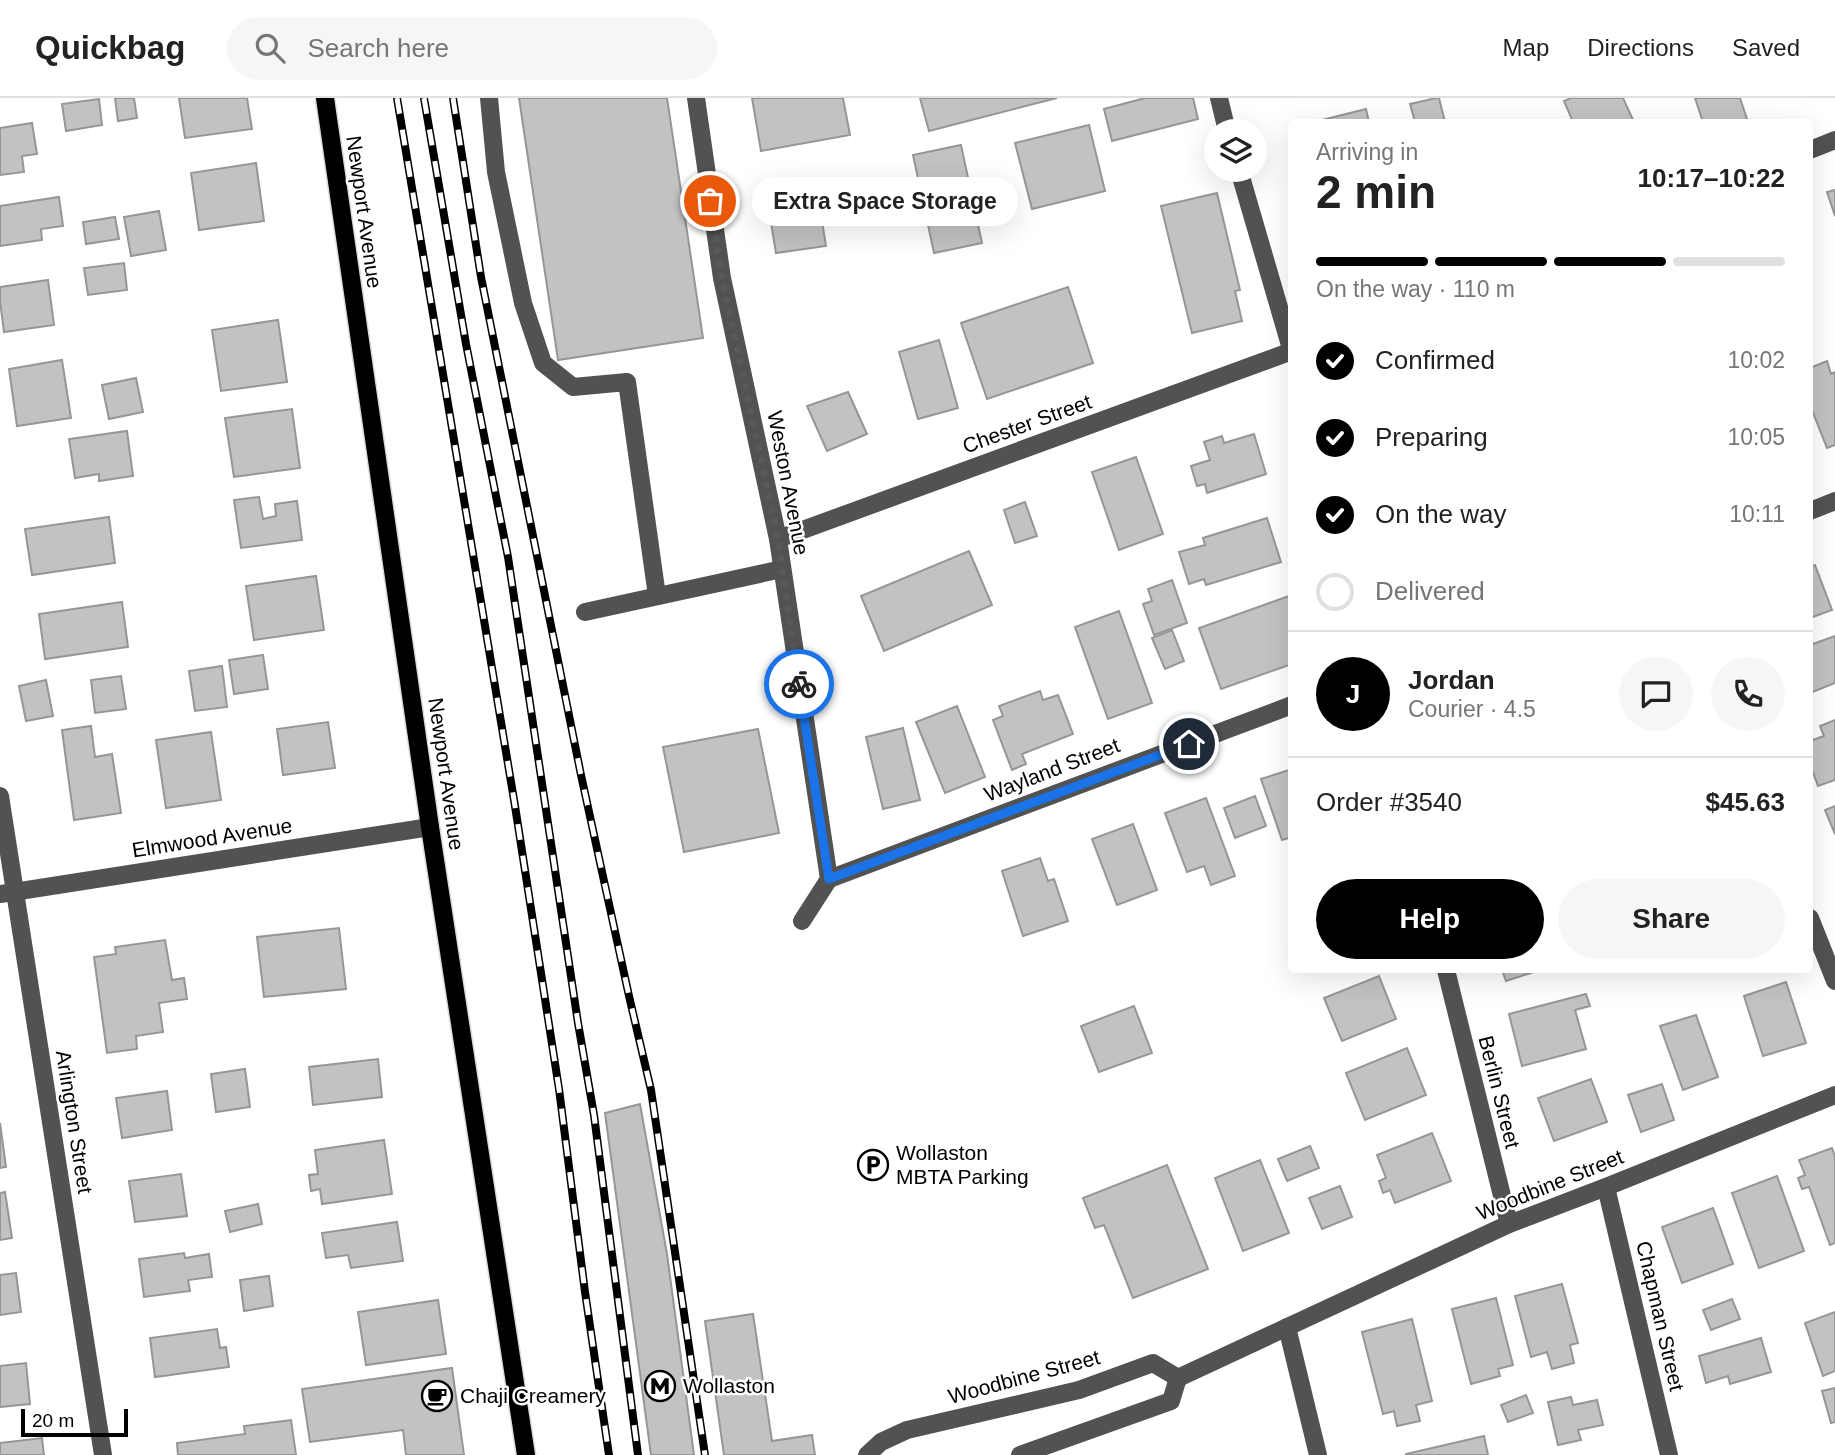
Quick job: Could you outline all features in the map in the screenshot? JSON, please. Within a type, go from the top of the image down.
[{"type":"main road","name":"Newport Avenue","points":[[325,98],[430,827],[526,1455]]},
{"type":"street","points":[[489,98],[496,172],[523,303],[544,363],[573,387],[627,382],[656,596]]},
{"type":"street","name":"Weston Avenue","points":[[696,98],[722,278],[778,539],[829,879]]},
{"type":"street","points":[[1219,98],[1224,119]]},
{"type":"street","points":[[1813,149],[1835,140]]},
{"type":"street","points":[[1242,182],[1288,341]]},
{"type":"street","name":"Chester Street","points":[[778,539],[1288,352]]},
{"type":"street","points":[[1813,510],[1835,501]]},
{"type":"street","points":[[585,612],[782,569]]},
{"type":"street","name":"Wayland Street","points":[[829,879],[1288,707]]},
{"type":"street","name":"Arlington Street","points":[[0,796],[7,893],[103,1455]]},
{"type":"street","name":"Elmwood Avenue","points":[[7,893],[430,827]]},
{"type":"street","points":[[802,921],[829,879]]},
{"type":"street","points":[[1813,926],[1835,981]]},
{"type":"street","name":"Berlin Street","points":[[1447,973],[1509,1224]]},
{"type":"street","name":"Woodbine Street","points":[[867,1455],[881,1442],[907,1430],[1079,1390],[1153,1363],[1178,1378],[1509,1224],[1835,1095]]},
{"type":"street","name":"Chapman Street","points":[[1606,1187],[1669,1455]]},
{"type":"street","points":[[1287,1327],[1318,1455]]},
{"type":"street","points":[[1020,1455],[1171,1401],[1178,1378]]},
{"type":"building","points":[[115,98],[134,98],[137,118],[118,121]]},
{"type":"building","points":[[179,98],[247,98],[252,129],[185,138]]},
{"type":"building","points":[[519,98],[667,98],[703,338],[558,360]]},
{"type":"building","points":[[752,98],[843,98],[850,135],[761,151]]},
{"type":"building","points":[[920,98],[1057,98],[929,131]]},
{"type":"building","points":[[1145,98],[1193,98],[1198,119],[1112,141],[1104,109]]},
{"type":"building","points":[[1439,98],[1444,119],[1414,119],[1410,104]]},
{"type":"building","points":[[1571,98],[1623,98],[1633,119],[1572,119],[1564,101]]},
{"type":"building","points":[[1695,98],[1740,98],[1747,119],[1702,119]]},
{"type":"building","points":[[99,99],[102,125],[66,131],[62,104]]},
{"type":"building","points":[[1366,109],[1368,119],[1326,119]]},
{"type":"building","points":[[32,123],[37,154],[22,156],[24,172],[0,175],[0,128]]},
{"type":"building","points":[[1089,125],[1105,191],[1032,209],[1015,143]]},
{"type":"building","points":[[961,145],[982,243],[934,253],[913,155]]},
{"type":"building","points":[[256,163],[264,221],[199,230],[191,173]]},
{"type":"building","points":[[815,178],[826,246],[776,253],[765,186]]},
{"type":"building","points":[[1835,190],[1835,216],[1827,192]]},
{"type":"building","points":[[1217,193],[1240,290],[1235,291],[1242,321],[1192,333],[1161,206]]},
{"type":"building","points":[[59,197],[63,226],[41,229],[42,240],[0,246],[0,206]]},
{"type":"building","points":[[159,211],[166,250],[131,256],[124,217]]},
{"type":"building","points":[[115,217],[119,239],[86,244],[83,222]]},
{"type":"building","points":[[124,263],[127,290],[88,295],[84,268]]},
{"type":"building","points":[[48,280],[54,325],[4,332],[0,287]]},
{"type":"building","points":[[1068,287],[1093,363],[987,399],[961,323]]},
{"type":"building","points":[[278,320],[287,382],[221,391],[212,330]]},
{"type":"building","points":[[939,340],[958,408],[918,419],[899,352]]},
{"type":"building","points":[[62,360],[71,418],[17,426],[9,369]]},
{"type":"building","points":[[1827,361],[1831,374],[1835,372],[1835,445],[1827,448],[1813,413],[1813,367]]},
{"type":"building","points":[[136,378],[143,412],[109,419],[102,385]]},
{"type":"building","points":[[848,392],[867,434],[827,451],[807,406]]},
{"type":"building","points":[[292,409],[300,468],[234,477],[225,418]]},
{"type":"building","points":[[127,431],[133,476],[99,481],[99,474],[75,478],[69,439]]},
{"type":"building","points":[[1254,434],[1266,474],[1207,493],[1205,484],[1197,486],[1191,466],[1210,460],[1204,442],[1222,436],[1224,443]]},
{"type":"building","points":[[1136,457],[1163,534],[1119,550],[1092,472]]},
{"type":"building","points":[[259,497],[263,519],[276,516],[275,504],[297,501],[302,540],[241,548],[234,500]]},
{"type":"building","points":[[1025,502],[1037,536],[1015,543],[1004,510]]},
{"type":"building","points":[[109,517],[115,563],[32,575],[25,529]]},
{"type":"building","points":[[1267,518],[1281,562],[1206,585],[1204,579],[1189,584],[1179,552],[1205,545],[1203,538]]},
{"type":"building","points":[[969,551],[992,605],[884,651],[861,596]]},
{"type":"building","points":[[1815,565],[1832,610],[1813,617]]},
{"type":"building","points":[[316,576],[324,630],[254,640],[246,586]]},
{"type":"building","points":[[1172,580],[1187,623],[1154,635],[1143,604],[1152,601],[1148,589]]},
{"type":"building","points":[[1288,596],[1288,665],[1221,689],[1199,628]]},
{"type":"building","points":[[122,602],[128,647],[45,659],[39,614]]},
{"type":"building","points":[[1119,611],[1152,703],[1108,719],[1075,627]]},
{"type":"building","points":[[1172,630],[1184,661],[1165,669],[1152,638]]},
{"type":"building","points":[[1835,636],[1835,683],[1813,692],[1813,644]]},
{"type":"building","points":[[263,655],[268,689],[234,694],[229,660]]},
{"type":"building","points":[[222,666],[227,707],[195,711],[189,671]]},
{"type":"building","points":[[121,676],[126,709],[95,713],[91,680]]},
{"type":"building","points":[[46,680],[53,716],[26,721],[19,686]]},
{"type":"building","points":[[1040,691],[1043,700],[1058,695],[1073,734],[1022,754],[1026,764],[1012,770],[993,720],[1003,716],[999,706]]},
{"type":"building","points":[[957,706],[985,777],[945,793],[916,722]]},
{"type":"building","points":[[1835,720],[1835,780],[1818,786],[1813,772],[1813,740],[1824,736],[1820,726]]},
{"type":"building","points":[[328,722],[335,768],[283,775],[277,729]]},
{"type":"building","points":[[91,726],[95,757],[112,754],[121,813],[74,820],[62,730]]},
{"type":"building","points":[[903,728],[920,800],[883,809],[866,737]]},
{"type":"building","points":[[758,729],[779,833],[684,852],[663,747]]},
{"type":"building","points":[[211,732],[221,800],[166,808],[156,740]]},
{"type":"building","points":[[1288,770],[1288,838],[1282,840],[1261,779]]},
{"type":"building","points":[[1255,796],[1266,826],[1235,838],[1224,808]]},
{"type":"building","points":[[1206,798],[1235,876],[1211,885],[1204,866],[1187,872],[1165,813]]},
{"type":"building","points":[[1835,806],[1835,834],[1825,810]]},
{"type":"building","points":[[1133,824],[1157,890],[1117,905],[1092,839]]},
{"type":"building","points":[[1040,858],[1048,881],[1054,879],[1068,921],[1023,936],[1002,871]]},
{"type":"building","points":[[339,928],[346,989],[264,997],[257,937]]},
{"type":"building","points":[[165,940],[172,980],[184,978],[187,999],[159,1003],[163,1032],[136,1036],[137,1049],[107,1053],[94,957],[116,954],[115,947]]},
{"type":"building","points":[[1503,973],[1531,973],[1506,981]]},
{"type":"building","points":[[1379,976],[1396,1019],[1342,1041],[1324,998]]},
{"type":"building","points":[[1786,982],[1806,1043],[1763,1056],[1744,996]]},
{"type":"building","points":[[1586,994],[1590,1006],[1575,1010],[1586,1049],[1522,1066],[1509,1014]]},
{"type":"building","points":[[1134,1006],[1152,1053],[1099,1072],[1081,1026]]},
{"type":"building","points":[[1696,1015],[1718,1077],[1683,1090],[1660,1026]]},
{"type":"building","points":[[1407,1048],[1426,1095],[1365,1120],[1346,1073]]},
{"type":"building","points":[[378,1059],[382,1097],[313,1105],[309,1067]]},
{"type":"building","points":[[245,1069],[250,1107],[216,1112],[211,1074]]},
{"type":"building","points":[[1591,1079],[1607,1122],[1554,1141],[1538,1098]]},
{"type":"building","points":[[1662,1084],[1674,1120],[1641,1132],[1628,1095]]},
{"type":"building","points":[[167,1091],[172,1130],[122,1138],[116,1098]]},
{"type":"building","points":[[640,1104],[667,1254],[694,1455],[651,1455],[605,1113]]},
{"type":"building","points":[[0,1123],[6,1167],[0,1168]]},
{"type":"building","points":[[1432,1133],[1451,1181],[1395,1203],[1390,1190],[1383,1193],[1379,1181],[1386,1178],[1377,1155]]},
{"type":"building","points":[[384,1140],[392,1194],[322,1204],[320,1189],[311,1191],[309,1175],[318,1174],[315,1150]]},
{"type":"building","points":[[1310,1146],[1319,1168],[1287,1181],[1278,1159]]},
{"type":"building","points":[[1832,1148],[1835,1157],[1835,1243],[1830,1245],[1809,1187],[1802,1189],[1798,1178],[1805,1175],[1799,1160]]},
{"type":"building","points":[[1260,1160],[1289,1233],[1243,1251],[1215,1178]]},
{"type":"building","points":[[1167,1165],[1208,1269],[1133,1298],[1104,1225],[1095,1228],[1083,1198]]},
{"type":"building","points":[[181,1174],[187,1216],[135,1222],[129,1181]]},
{"type":"building","points":[[1777,1176],[1804,1251],[1759,1268],[1732,1193]]},
{"type":"building","points":[[1340,1186],[1352,1217],[1322,1229],[1309,1198]]},
{"type":"building","points":[[5,1192],[12,1238],[0,1240],[0,1193]]},
{"type":"building","points":[[258,1204],[262,1224],[230,1232],[225,1211]]},
{"type":"building","points":[[1713,1208],[1733,1264],[1682,1283],[1662,1227]]},
{"type":"building","points":[[397,1222],[403,1261],[351,1268],[348,1255],[326,1258],[322,1233]]},
{"type":"building","points":[[184,1253],[185,1258],[209,1254],[212,1277],[188,1280],[190,1291],[144,1297],[139,1259]]},
{"type":"building","points":[[16,1273],[21,1312],[0,1315],[0,1275]]},
{"type":"building","points":[[269,1276],[273,1306],[244,1311],[240,1280]]},
{"type":"building","points":[[1562,1284],[1578,1343],[1570,1345],[1574,1363],[1552,1369],[1547,1352],[1531,1357],[1515,1296]]},
{"type":"building","points":[[1496,1298],[1513,1365],[1498,1369],[1500,1376],[1471,1384],[1452,1309]]},
{"type":"building","points":[[1732,1299],[1740,1319],[1711,1330],[1703,1310]]},
{"type":"building","points":[[438,1300],[446,1354],[366,1365],[358,1312]]},
{"type":"building","points":[[1835,1312],[1835,1371],[1823,1376],[1805,1323]]},
{"type":"building","points":[[753,1314],[772,1441],[812,1435],[815,1455],[724,1455],[705,1321]]},
{"type":"building","points":[[1412,1319],[1432,1401],[1416,1405],[1420,1421],[1397,1426],[1394,1411],[1383,1414],[1362,1332]]},
{"type":"building","points":[[217,1329],[220,1348],[226,1347],[229,1367],[155,1377],[150,1338]]},
{"type":"building","points":[[1761,1338],[1771,1372],[1730,1384],[1728,1376],[1706,1383],[1699,1356]]},
{"type":"building","points":[[26,1363],[30,1404],[0,1407],[0,1366]]},
{"type":"building","points":[[452,1368],[464,1455],[406,1455],[403,1430],[310,1442],[302,1389]]},
{"type":"building","points":[[1835,1388],[1835,1422],[1831,1423],[1822,1391]]},
{"type":"building","points":[[1526,1395],[1533,1413],[1508,1422],[1501,1405]]},
{"type":"building","points":[[1571,1397],[1573,1405],[1597,1400],[1603,1425],[1578,1430],[1581,1440],[1558,1445],[1548,1402]]},
{"type":"building","points":[[291,1420],[296,1455],[178,1455],[177,1443],[245,1434],[244,1426]]},
{"type":"building","points":[[1484,1436],[1488,1455],[1406,1455],[1406,1454]]},
{"type":"building","points":[[42,1438],[44,1455],[0,1455],[0,1443]]},
{"type":"railway","points":[[397,98],[515,806],[559,1089],[609,1455]]},
{"type":"railway","points":[[424,98],[466,344],[508,557],[594,1115],[638,1455]]},
{"type":"railway","points":[[453,98],[481,277],[581,775],[651,1090],[705,1455]]},
{"type":"way so far","points":[[710,201],[722,278],[778,539],[799,684]]},
{"type":"place","name":"Extra Space Storage","points":[[710,201]]},
{"type":"place","name":"Wollaston MBTA Parking","points":[[873,1165]]},
{"type":"place","name":"Wollaston","points":[[660,1386]]},
{"type":"place","name":"Chaji Creamery","points":[[437,1396]]},
{"type":"route","points":[[799,684],[829,879],[1189,744]]}]
